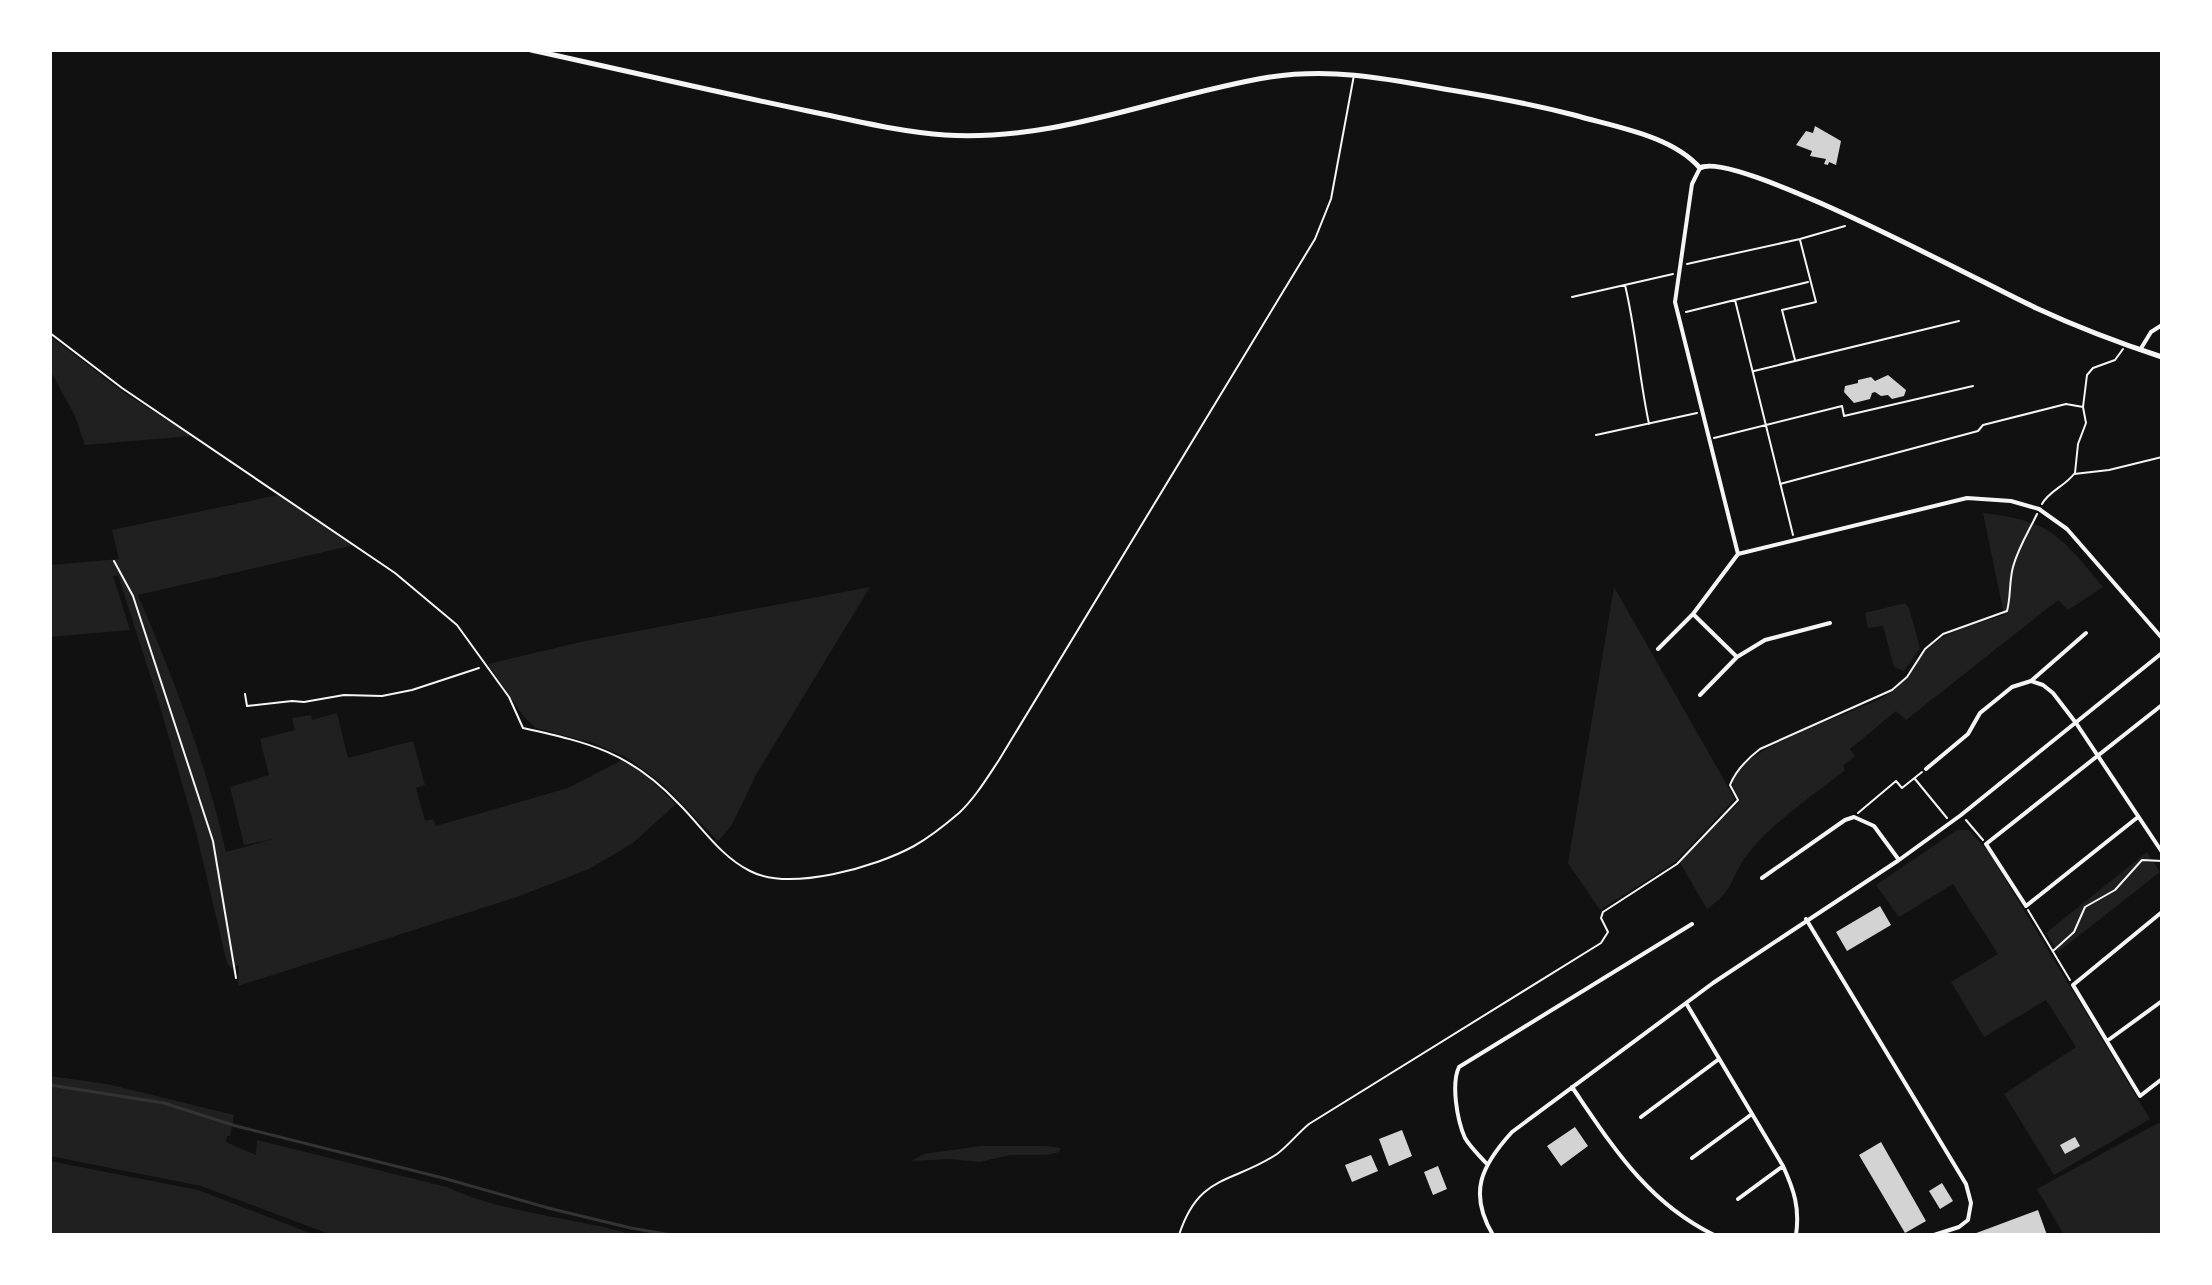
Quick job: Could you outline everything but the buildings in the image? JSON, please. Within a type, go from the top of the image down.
[{"type":"street","points":[[531,50],[893,128],[972,136],[1019,134],[1081,124],[1239,83],[1274,77],[1334,72],[1354,74],[1521,103],[1594,121],[1675,148],[1689,156],[1700,168]]},
{"type":"street","points":[[1738,554],[1677,314],[1675,290],[1692,184],[1700,168],[1707,164],[1725,167],[1821,203],[2036,308],[2162,357]]},
{"type":"street","points":[[2140,350],[2151,332],[2162,325]]},
{"type":"street","points":[[1658,649],[1693,614],[1738,554],[1967,498],[1999,498],[2039,509],[2067,529],[2162,638]]},
{"type":"street","points":[[1693,614],[1737,657]]},
{"type":"street","points":[[1700,695],[1737,657],[1765,640],[1830,623]]},
{"type":"street","points":[[1926,769],[1968,734],[1980,713],[2012,687],[2031,681],[2086,633]]},
{"type":"street","points":[[1493,1235],[1484,1220],[1479,1188],[1486,1163],[1512,1132],[1685,1003],[1961,815],[2162,653]]},
{"type":"street","points":[[2031,681],[2053,693],[2076,723],[2162,852]]},
{"type":"street","points":[[2138,817],[2026,906],[1986,844],[2162,705]]},
{"type":"street","points":[[1762,878],[1845,820],[1854,817],[1874,826],[1899,860]]},
{"type":"street","points":[[2162,912],[2073,985],[2140,1096],[2162,1079]]},
{"type":"street","points":[[1806,919],[1960,1172],[1971,1203],[1968,1220],[1959,1227],[1934,1235]]},
{"type":"street","points":[[1486,1163],[1464,1136],[1459,1118],[1456,1074],[1459,1067],[1692,924]]},
{"type":"street","points":[[2107,1041],[2162,1001]]},
{"type":"street","points":[[1685,1003],[1783,1166],[1795,1193],[1798,1209],[1796,1235]]},
{"type":"street","points":[[1641,1117],[1719,1059]]},
{"type":"street","points":[[1572,1087],[1646,1188],[1691,1223],[1714,1235]]},
{"type":"street","points":[[1692,1158],[1752,1114]]},
{"type":"street","points":[[1738,1199],[1783,1166]]},
{"type":"lane","points":[[50,333],[122,388],[381,561],[457,625],[509,697],[523,728],[592,745],[624,758],[662,786],[729,858],[761,876],[797,878],[839,873],[884,860],[914,846],[941,828],[961,811],[999,760],[1315,239],[1331,199],[1354,74]]},
{"type":"path","points":[[1679,266],[1845,226]]},
{"type":"path","points":[[1795,362],[1782,310],[1816,302],[1800,239]]},
{"type":"path","points":[[1572,297],[1678,273]]},
{"type":"path","points":[[1677,314],[1810,282]]},
{"type":"path","points":[[1625,285],[1635,327],[1634,344],[1649,424]]},
{"type":"path","points":[[1735,300],[1794,540]]},
{"type":"path","points":[[1753,371],[1959,321]]},
{"type":"path","points":[[1179,1235],[1197,1198],[1207,1188],[1276,1155],[1309,1124],[1601,943],[1608,932],[1601,918],[1603,912],[1677,864],[1738,800],[1730,785],[1733,777],[1746,760],[1760,749],[1892,690],[1907,677],[1925,649],[1943,634],[2007,611],[2015,558],[2046,497],[2068,483],[2074,474],[2078,444],[2086,423],[2083,407],[2087,375],[2093,368],[2115,360],[2125,345]]},
{"type":"path","points":[[1709,439],[1842,406],[1844,416],[1973,386]]},
{"type":"path","points":[[1780,484],[1978,431],[1983,425],[2066,404],[2083,407]]},
{"type":"path","points":[[1596,435],[1702,412]]},
{"type":"path","points":[[2074,474],[2109,470],[2162,457]]},
{"type":"path","points":[[114,561],[133,596],[213,841],[236,978]]},
{"type":"path","points":[[245,694],[247,706],[304,702],[344,695],[382,696],[412,690],[487,665]]},
{"type":"path","points":[[1854,817],[1864,805],[1896,781],[1902,788],[1926,769]]},
{"type":"path","points":[[1915,778],[1951,822]]},
{"type":"path","points":[[1961,815],[1986,844]]},
{"type":"path","points":[[2053,951],[2074,932],[2085,907],[2115,890],[2142,860],[2162,861]]},
{"type":"path","points":[[2026,906],[2073,985]]},
{"type":"shaded area","points":[[50,336],[123,392],[192,436],[85,445],[75,416],[50,370]]},
{"type":"shaded area","points":[[278,495],[354,545],[138,595],[188,722],[226,852],[273,839],[244,845],[230,787],[269,775],[260,739],[295,730],[292,718],[311,715],[312,720],[337,713],[348,758],[413,741],[425,785],[416,788],[425,821],[433,819],[436,826],[568,788],[622,760],[642,772],[676,804],[633,843],[589,869],[517,897],[238,986],[239,965],[231,968],[227,963],[196,832],[118,575],[113,576],[130,630],[50,637],[50,565],[119,559],[112,530]]},
{"type":"shaded area","points":[[1983,513],[2025,521],[2053,534],[2103,587],[2068,610],[2058,600],[1906,720],[1896,711],[1850,749],[1855,756],[1843,766],[1845,770],[1757,843],[1741,863],[1728,889],[1707,909],[1680,863],[1707,832],[1740,802],[1733,785],[1738,771],[1773,745],[1887,695],[1935,642],[1963,628],[2004,615]]},
{"type":"shaded area","points":[[870,587],[757,773],[732,825],[718,841],[664,785],[626,757],[593,743],[536,728],[524,717],[488,664],[585,641]]},
{"type":"shaded area","points":[[1614,587],[1735,799],[1675,862],[1600,910],[1568,863]]},
{"type":"shaded area","points":[[1905,603],[1920,648],[1904,671],[1894,667],[1883,626],[1868,628],[1865,613]]},
{"type":"shaded area","points":[[1957,830],[1969,830],[1990,854],[2150,1119],[2054,1175],[2004,1094],[2076,1047],[2046,1000],[1984,1037],[1951,982],[1998,954],[1953,884],[1899,917],[1876,885]]},
{"type":"shaded area","points":[[2147,852],[2160,872],[2058,952],[2046,933]]},
{"type":"shaded area","points":[[50,1076],[107,1084],[234,1115],[226,1142],[256,1155],[257,1140],[447,1187],[515,1209],[634,1235],[332,1235],[201,1186],[50,1156]]},
{"type":"shaded area","points":[[2162,1121],[2162,1235],[2152,1235],[2149,1231],[2151,1235],[2064,1235],[2037,1189]]},
{"type":"shaded area","points":[[980,1146],[1061,1148],[1059,1152],[1047,1155],[1010,1155],[980,1162],[949,1159],[911,1161],[924,1154]]},
{"type":"shaded area","points":[[50,1161],[198,1190],[315,1235],[50,1235]]},
{"type":"waterway","points":[[50,1085],[164,1103],[236,1126],[552,1209],[671,1235]]}]
